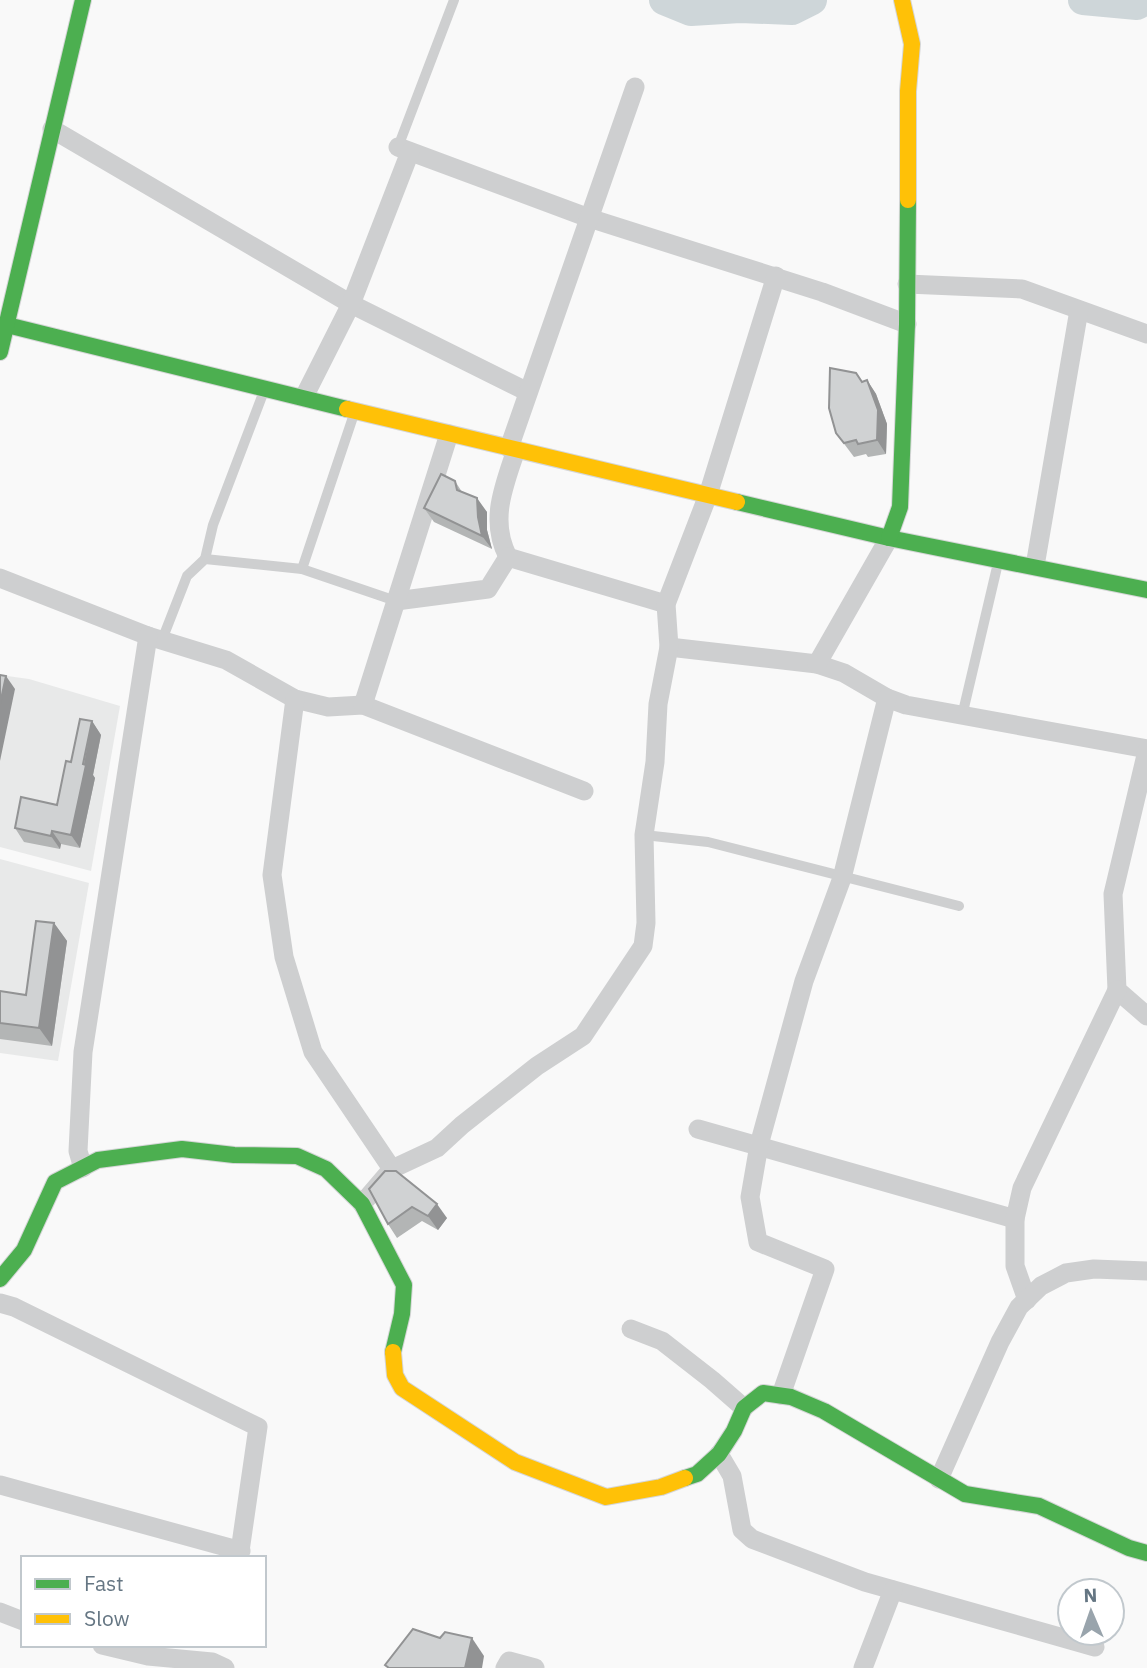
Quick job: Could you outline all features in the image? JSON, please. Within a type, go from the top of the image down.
[{"type":"street","points":[[0,352],[83,0]]},
{"type":"street","points":[[817,664],[889,538],[900,507],[907,324],[908,91],[912,44],[902,0]]},
{"type":"street","points":[[635,87],[528,391],[499,502],[498,524],[501,543],[508,557],[666,604]]},
{"type":"street","points":[[52,129],[351,304],[528,391]]},
{"type":"street","points":[[304,397],[351,304],[404,149],[589,218],[776,276],[907,324]]},
{"type":"street","points":[[362,1203],[392,1169],[437,1148],[537,1066],[583,1036],[643,946],[646,923],[644,835],[655,762],[658,704],[669,647],[666,604],[708,495],[776,276]]},
{"type":"street","points":[[907,284],[1022,289],[1147,334]]},
{"type":"street","points":[[1035,566],[1079,310]]},
{"type":"street","points":[[7,324],[449,434],[889,538],[1147,590]]},
{"type":"street","points":[[363,705],[449,434]]},
{"type":"street","points":[[396,601],[488,589],[508,557]]},
{"type":"street","points":[[0,578],[155,638],[226,660],[295,699],[328,707],[363,705],[584,791]]},
{"type":"street","points":[[83,1168],[78,1151],[83,1052],[155,638]]},
{"type":"street","points":[[669,647],[817,664],[844,673],[887,698],[906,705],[1147,750],[1113,894],[1117,990],[1023,1188],[1015,1219],[1015,1266],[1027,1300]]},
{"type":"street","points":[[781,1395],[825,1269],[758,1242],[750,1197],[759,1145],[804,981],[842,878],[887,698]]},
{"type":"street","points":[[295,699],[272,875],[284,957],[313,1052],[392,1169]]},
{"type":"street","points":[[1117,990],[1147,1016]]},
{"type":"street","points":[[698,1129],[1015,1219]]},
{"type":"street","points":[[0,1279],[24,1250],[55,1182],[98,1160],[182,1149],[234,1156],[297,1156],[326,1169],[362,1203],[404,1285],[402,1314],[393,1351],[395,1375],[402,1388],[515,1462],[606,1497],[661,1487],[697,1475],[719,1454],[734,1431],[744,1408],[764,1393],[781,1395],[824,1411],[965,1494],[1039,1506],[1129,1548],[1147,1553]]},
{"type":"street","points":[[939,1479],[1000,1342],[1019,1307],[1041,1286],[1066,1273],[1094,1269],[1147,1272]]},
{"type":"street","points":[[0,1303],[14,1307],[258,1427],[240,1554],[0,1485]]},
{"type":"street","points":[[631,1329],[662,1342],[744,1408]]},
{"type":"street","points":[[719,1454],[732,1476],[742,1530],[752,1539],[865,1582],[1056,1636]]},
{"type":"street","points":[[863,1668],[893,1590]]},
{"type":"street","points":[[0,1612],[21,1620]]},
{"type":"street","points":[[110,1647],[148,1656],[216,1661]]},
{"type":"street","points":[[505,1668],[509,1661],[535,1668]]},
{"type":"lane","points":[[404,149],[454,0]]},
{"type":"lane","points":[[155,638],[187,576],[205,559],[212,525],[266,388]]},
{"type":"lane","points":[[302,569],[355,410]]},
{"type":"lane","points":[[205,559],[302,569],[396,601]]},
{"type":"lane","points":[[962,716],[999,559]]},
{"type":"lane","points":[[644,835],[708,842],[959,906]]},
{"type":"shaded area","points":[[0,675],[29,679],[120,706],[91,871],[0,847]]},
{"type":"shaded area","points":[[0,859],[89,883],[58,1061],[0,1053]]},
{"type":"building","points":[[830,368],[856,373],[862,382],[867,380],[878,410],[877,440],[858,444],[856,440],[844,443],[836,433],[829,408]]},
{"type":"building","points":[[441,474],[455,481],[457,490],[477,498],[482,536],[424,508]]},
{"type":"building","points":[[0,675],[6,676],[0,704]]},
{"type":"building","points":[[80,719],[92,721],[71,835],[52,831],[51,836],[15,828],[21,797],[57,805],[66,761],[71,762]]},
{"type":"building","points":[[36,921],[54,923],[39,1028],[0,1023],[0,991],[26,995]]},
{"type":"building","points":[[385,1171],[396,1171],[437,1204],[428,1216],[412,1207],[388,1224],[369,1189]]},
{"type":"building","points":[[413,1629],[440,1638],[445,1632],[472,1638],[465,1668],[389,1668],[385,1665]]},
{"type":"waterway","points":[[664,0],[691,11],[740,8],[792,10],[812,0]]},
{"type":"waterway","points":[[1083,0],[1137,5],[1146,0]]},
{"type":"traffic: fast","points":[[0,352],[83,0]]},
{"type":"traffic: fast","points":[[889,538],[900,507],[907,324],[908,200]]},
{"type":"traffic: fast","points":[[7,325],[347,409]]},
{"type":"traffic: fast","points":[[737,502],[889,538],[1147,590]]},
{"type":"traffic: fast","points":[[0,1279],[24,1250],[55,1182],[98,1160],[182,1149],[234,1155],[297,1156],[326,1169],[362,1204],[404,1285],[402,1314],[393,1352]]},
{"type":"traffic: fast","points":[[685,1478],[697,1474],[719,1454],[734,1431],[744,1408],[763,1393],[791,1397],[824,1411],[965,1494],[1039,1506],[1129,1548],[1147,1553]]},
{"type":"traffic: slow","points":[[902,0],[912,44],[908,91],[908,200]]},
{"type":"traffic: slow","points":[[347,409],[737,502]]},
{"type":"traffic: slow","points":[[393,1352],[395,1375],[402,1388],[515,1462],[606,1497],[661,1487],[685,1478]]}]
